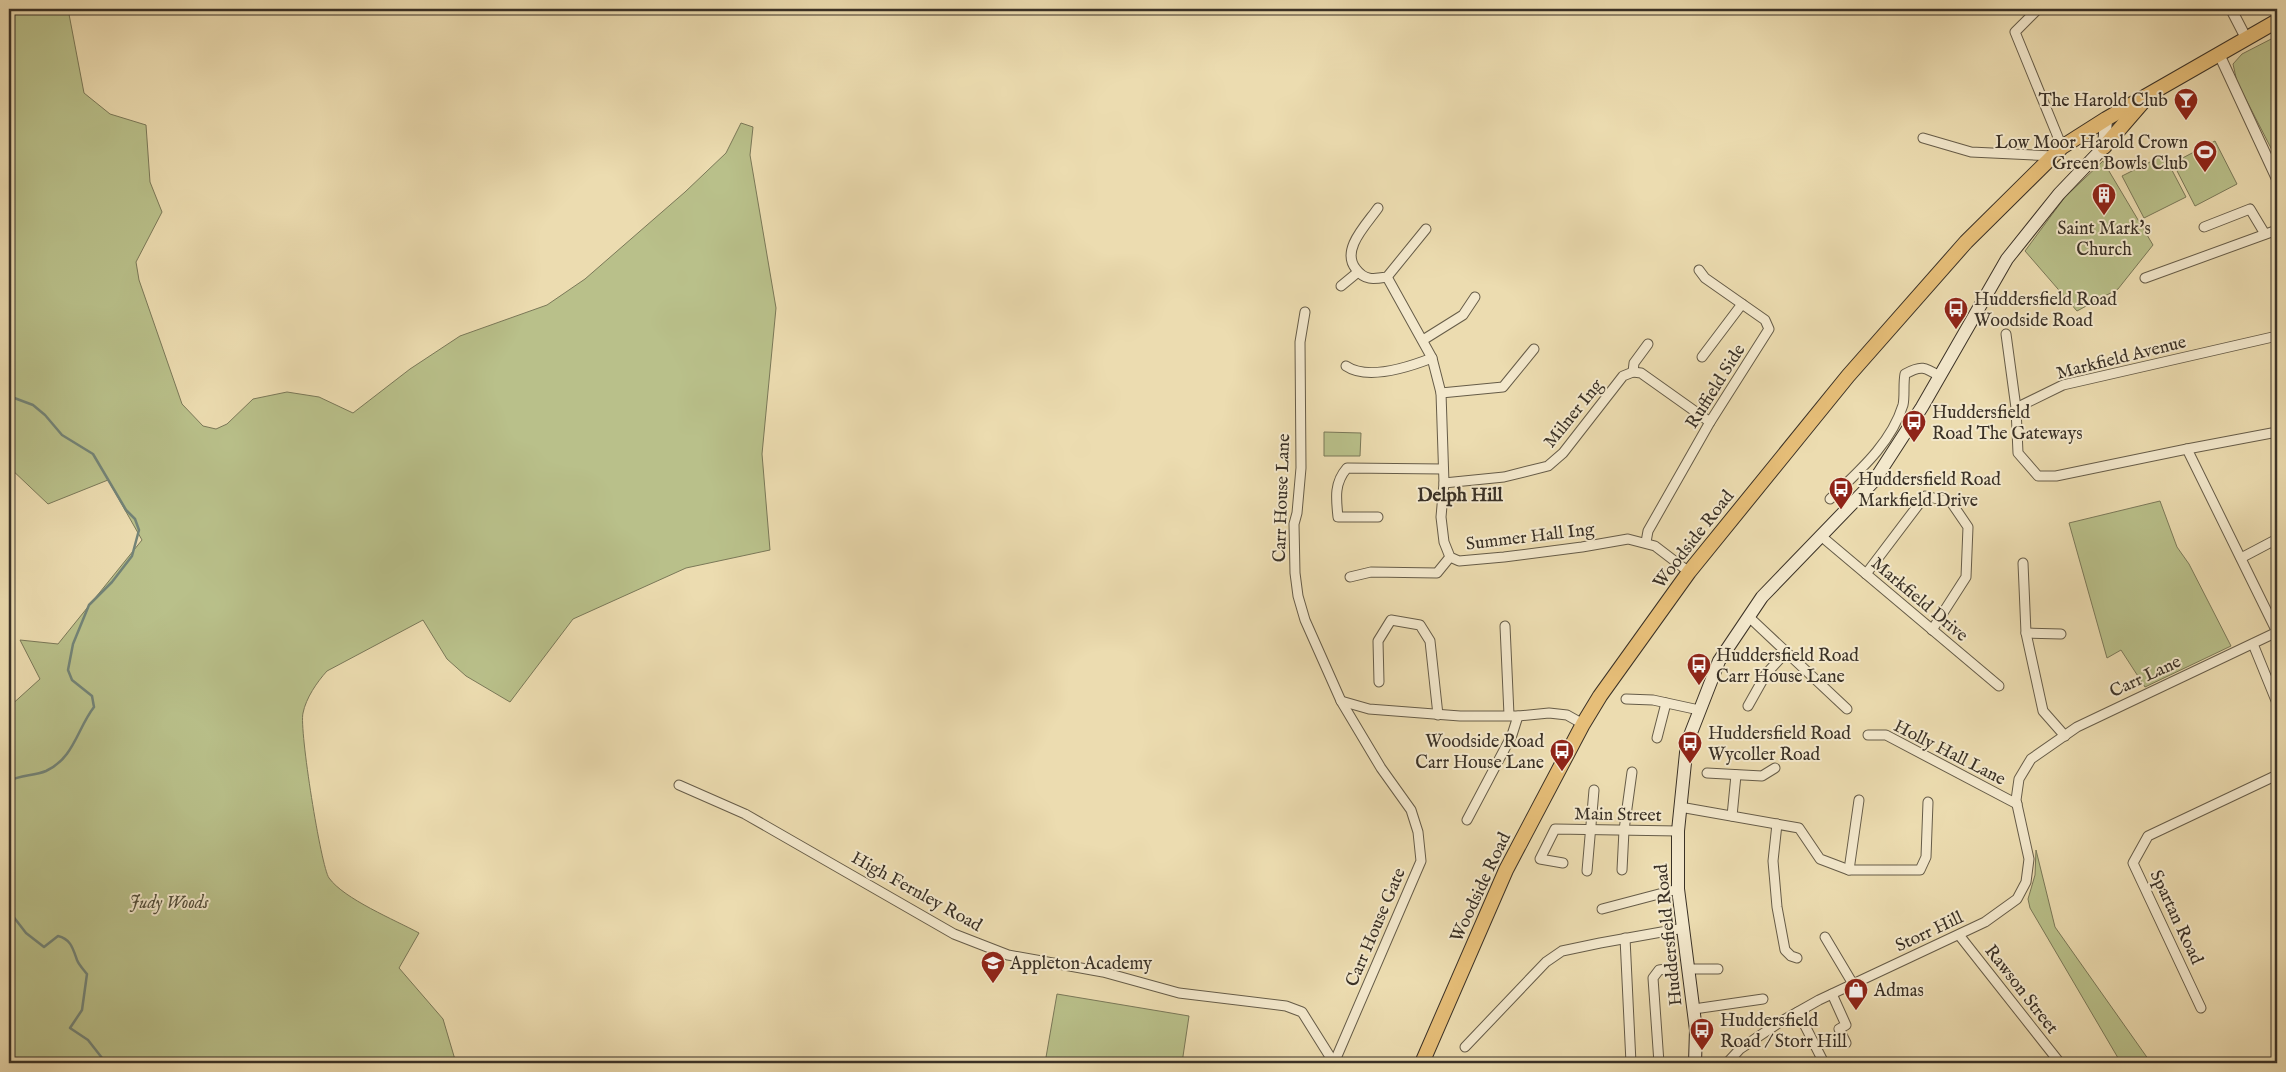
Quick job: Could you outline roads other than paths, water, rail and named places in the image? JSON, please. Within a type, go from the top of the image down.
[{"type":"main road","points":[[2104,147],[2106,119],[2277,21]]},
{"type":"main road","points":[[2104,147],[2152,92]]},
{"type":"main road","name":"Woodside Road","points":[[1422,1063],[1506,870],[1582,724],[1689,572],[1848,376],[1966,242],[2058,152],[2106,119]]},
{"type":"main road","name":"Huddersfield Road","points":[[1695,1063],[1696,1030],[1694,1009],[1678,889],[1678,831],[1687,743],[1719,661],[1762,598],[1874,481],[1940,376],[2007,259],[2059,194],[2104,147]]},
{"type":"street","points":[[1923,138],[1971,152],[2058,152],[2014,32],[2038,9]]},
{"type":"street","points":[[2231,9],[2246,38]]},
{"type":"street","points":[[2219,54],[2277,179]]},
{"type":"street","points":[[1378,208],[1353,245],[1350,253],[1352,262],[1358,272],[1372,280],[1387,277],[1426,229]]},
{"type":"street","points":[[2204,227],[2250,209],[2265,234]]},
{"type":"street","points":[[2145,278],[2277,230]]},
{"type":"street","name":"Ruffield Side","points":[[1646,542],[1648,530],[1710,422],[1768,330],[1764,320],[1705,278],[1699,270]]},
{"type":"street","points":[[1341,286],[1358,272]]},
{"type":"street","name":"Summer Hall Ing","points":[[1387,277],[1432,358],[1442,393],[1442,469],[1444,483],[1441,517],[1444,542],[1450,556],[1459,561],[1582,547],[1628,539],[1646,542],[1664,552],[1689,572]]},
{"type":"street","points":[[1423,340],[1463,315],[1475,297]]},
{"type":"street","points":[[1702,357],[1742,304]]},
{"type":"street","name":"Carr House Lane","points":[[1305,312],[1300,342],[1301,468],[1297,513],[1294,524],[1294,573],[1305,620],[1341,701]]},
{"type":"street","points":[[2006,334],[2016,408],[2018,454],[2038,476],[2056,476],[2187,448],[2277,432]]},
{"type":"street","name":"Markfield Avenue","points":[[2016,408],[2063,385],[2277,336]]},
{"type":"street","points":[[1648,344],[1634,363],[1633,372],[1641,373],[1710,422]]},
{"type":"street","points":[[1442,393],[1503,387],[1534,349]]},
{"type":"street","points":[[1346,366],[1361,373],[1396,369],[1432,358]]},
{"type":"street","points":[[1830,499],[1871,458],[1892,430],[1903,403],[1903,386],[1906,374],[1916,368],[1926,368],[1940,376]]},
{"type":"street","name":"Milner Ing","points":[[1444,483],[1504,477],[1548,466],[1563,453],[1623,376],[1633,372]]},
{"type":"street","points":[[2187,448],[2277,632]]},
{"type":"street","points":[[1378,517],[1338,517],[1335,493],[1340,476],[1347,468],[1442,469]]},
{"type":"street","points":[[1866,574],[1925,496],[1951,502],[1968,527],[1966,577],[1932,630]]},
{"type":"street","name":"Markfield Drive","points":[[1821,536],[1999,686]]},
{"type":"street","points":[[2241,558],[2277,539]]},
{"type":"street","points":[[1350,577],[1371,572],[1437,573],[1450,556]]},
{"type":"street","points":[[2023,563],[2026,633],[2044,711],[2065,736]]},
{"type":"street","points":[[1749,617],[1847,709]]},
{"type":"street","points":[[1379,682],[1378,641],[1391,620],[1420,625],[1430,641],[1438,714]]},
{"type":"street","points":[[1467,820],[1512,735],[1513,715],[1505,626]]},
{"type":"street","name":"Carr Lane","points":[[2032,759],[2077,727],[2277,632]]},
{"type":"street","points":[[2026,633],[2061,634]]},
{"type":"street","points":[[2253,644],[2277,703]]},
{"type":"street","points":[[1748,706],[1766,674],[1786,652]]},
{"type":"street","points":[[1626,699],[1666,703],[1700,710]]},
{"type":"street","points":[[1341,701],[1369,709],[1460,716],[1549,712],[1567,716],[1582,724]]},
{"type":"street","name":"Carr House Gate","points":[[1334,1063],[1421,861],[1418,832],[1411,810],[1381,768],[1341,701]]},
{"type":"street","points":[[1657,738],[1666,703]]},
{"type":"street","name":"Holly Hall Lane","points":[[1868,735],[1886,736],[2017,804]]},
{"type":"street","name":"Storr Hill","points":[[1729,1063],[1740,1049],[1798,1012],[1985,922],[2017,899],[2026,882],[2029,859],[2017,804],[2019,779],[2032,759]]},
{"type":"street","points":[[1707,773],[1762,776],[1775,768]]},
{"type":"street","points":[[1622,870],[1624,830],[1632,772]]},
{"type":"street","points":[[1732,816],[1736,775]]},
{"type":"street","name":"Spartan Road","points":[[2201,1008],[2133,863],[2148,836],[2277,775]]},
{"type":"street","name":"High Fernley Road","points":[[679,785],[745,814],[954,934],[1008,956],[1103,972],[1180,993],[1286,1006],[1302,1012],[1334,1063]]},
{"type":"street","points":[[1587,870],[1594,790]]},
{"type":"street","points":[[1849,870],[1859,800]]},
{"type":"street","points":[[1680,807],[1799,828],[1820,859],[1849,870],[1920,870],[1926,857],[1928,802]]},
{"type":"street","points":[[1777,824],[1773,861],[1777,907],[1784,950],[1787,954],[1797,958]]},
{"type":"street","name":"Main Street","points":[[1563,863],[1540,859],[1555,829],[1678,831]]},
{"type":"street","points":[[1602,908],[1678,889]]},
{"type":"street","points":[[1465,1047],[1546,962],[1562,952],[1625,938],[1684,928]]},
{"type":"street","name":"Rawson Street","points":[[1959,935],[2060,1063]]},
{"type":"street","points":[[1825,937],[1853,984]]},
{"type":"street","points":[[1625,938],[1632,1063]]},
{"type":"street","points":[[1659,1063],[1653,978],[1659,970],[1666,969]]},
{"type":"street","points":[[1688,969],[1718,969]]},
{"type":"street","points":[[1832,994],[1846,1025],[1839,1029],[1846,1043]]},
{"type":"street","points":[[1694,1009],[1763,999]]},
{"type":"street","points":[[1798,1012],[1824,1063]]},
{"type":"waterway","points":[[9,340],[13,347],[9,358]]},
{"type":"waterway","points":[[9,396],[33,405],[45,415],[62,435],[93,454],[126,510],[135,519],[139,530],[132,556],[112,582],[89,605],[73,644],[68,670],[72,680],[92,696],[94,707],[63,759],[46,771],[9,781]]},
{"type":"waterway","points":[[9,911],[26,933],[44,947],[58,936],[66,939],[71,945],[78,962],[87,974],[82,1010],[70,1028],[88,1040],[106,1063]]},
{"type":"place","name":"The Harold Club","points":[[2186,121]]},
{"type":"place","name":"Low Moor Harold Crown Green Bowls Club","points":[[2205,173]]},
{"type":"place","name":"Saint Mark's Church","points":[[2104,216]]},
{"type":"place","name":"Huddersfield Road Woodside Road","points":[[1956,330]]},
{"type":"place","name":"Huddersfield Road The Gateways","points":[[1914,443]]},
{"type":"place","name":"Huddersfield Road Markfield Drive","points":[[1841,510]]},
{"type":"place","name":"Huddersfield Road Carr House Lane","points":[[1699,686]]},
{"type":"place","name":"Huddersfield Road Wycoller Road","points":[[1690,764]]},
{"type":"place","name":"Woodside Road Carr House Lane","points":[[1562,772]]},
{"type":"place","name":"Appleton Academy","points":[[993,984]]},
{"type":"place","name":"Admas","points":[[1856,1011]]},
{"type":"place","name":"Huddersfield Road / Storr Hill","points":[[1702,1051]]},
{"type":"district","name":"Delph Hill","points":[[1460,494]]},
{"type":"park label","name":"Judy Woods","points":[[169,902]]}]
